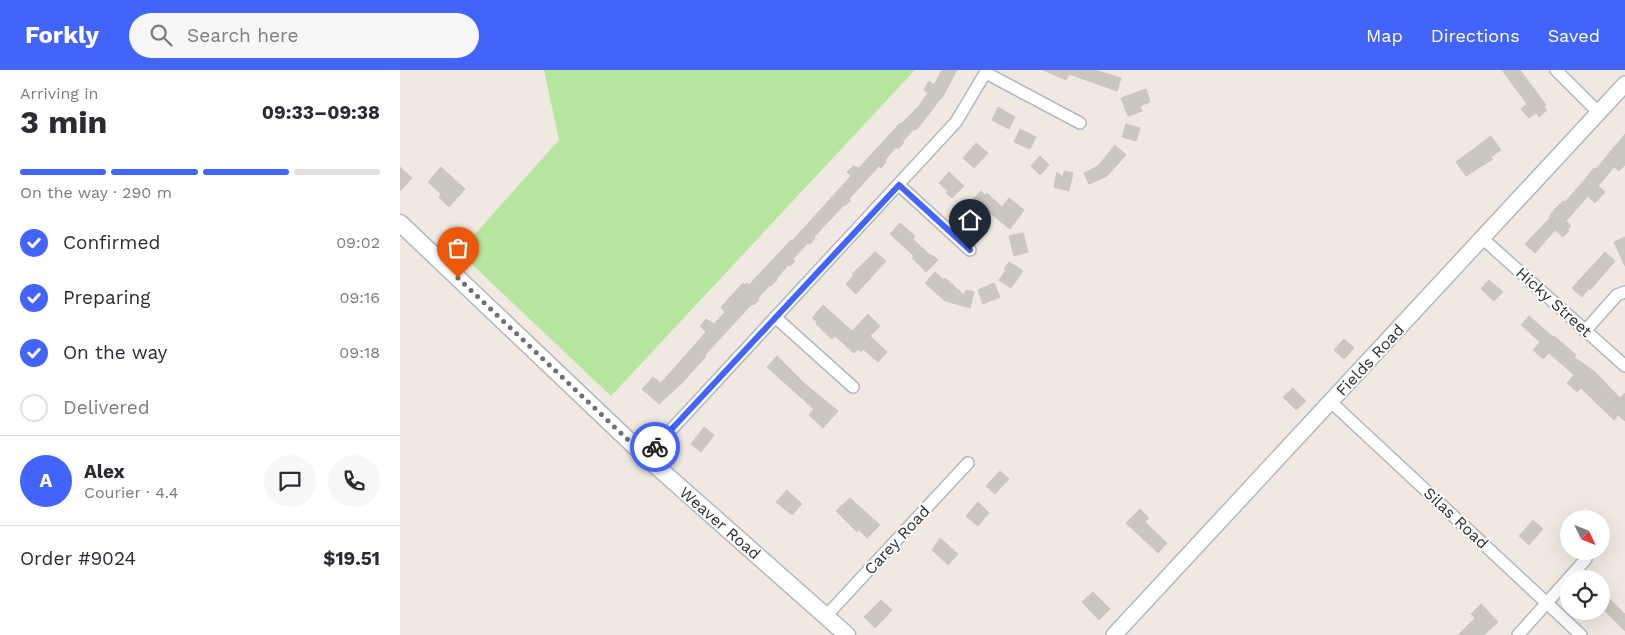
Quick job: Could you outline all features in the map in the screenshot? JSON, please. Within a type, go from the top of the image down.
[{"type":"main road","name":"Weaver Road","points":[[400,223],[646,457],[847,635]]},
{"type":"street","points":[[1556,70],[1598,113]]},
{"type":"street","points":[[646,457],[956,122],[986,72],[1080,122]]},
{"type":"street","name":"Fields Road","points":[[1114,635],[1625,84]]},
{"type":"street","points":[[899,185],[970,250]]},
{"type":"street","name":"Hicky Street","points":[[1482,238],[1625,366]]},
{"type":"street","points":[[1585,330],[1617,296],[1625,292]]},
{"type":"street","points":[[775,317],[853,387]]},
{"type":"street","name":"Silas Road","points":[[1331,402],[1582,635]]},
{"type":"street","name":"Carey Road","points":[[826,616],[968,463]]},
{"type":"street","points":[[1518,635],[1585,560]]},
{"type":"green space","points":[[544,70],[915,70],[611,396],[459,252],[559,140]]},
{"type":"building","points":[[942,70],[957,70],[942,98],[916,130],[914,129],[898,149],[896,147],[881,168],[879,166],[849,199],[851,200],[814,237],[810,244],[808,243],[793,259],[795,261],[790,266],[788,265],[777,280],[758,298],[759,300],[754,305],[752,304],[682,383],[659,404],[642,389],[653,377],[661,383],[706,332],[700,326],[706,319],[714,324],[725,312],[721,307],[743,283],[749,285],[792,241],[851,176],[847,172],[853,166],[859,168],[900,123],[919,106],[928,93],[924,90],[929,81],[934,85]]},
{"type":"building","points":[[1043,70],[1095,70],[1121,78],[1117,91],[1069,74],[1066,80]]},
{"type":"building","points":[[1502,70],[1520,70],[1546,105],[1544,107],[1547,110],[1539,117],[1536,113],[1529,118],[1521,109],[1527,104]]},
{"type":"building","points":[[1146,89],[1150,102],[1140,106],[1142,111],[1128,116],[1121,98]]},
{"type":"building","points":[[998,107],[1015,117],[1009,129],[992,120]]},
{"type":"building","points":[[1126,124],[1140,128],[1136,141],[1122,137]]},
{"type":"building","points":[[1020,129],[1036,137],[1030,149],[1014,142]]},
{"type":"building","points":[[1625,134],[1625,165],[1619,171],[1614,167],[1598,186],[1605,192],[1595,203],[1588,196],[1566,221],[1571,226],[1567,230],[1569,231],[1563,237],[1555,230],[1535,253],[1525,244],[1550,218],[1554,210],[1563,201],[1565,202],[1594,168],[1596,169]]},
{"type":"building","points":[[1491,136],[1501,150],[1491,157],[1493,159],[1466,176],[1456,162]]},
{"type":"building","points":[[976,143],[988,153],[974,168],[963,158]]},
{"type":"building","points":[[1115,145],[1126,155],[1107,176],[1089,184],[1084,173],[1098,166]]},
{"type":"building","points":[[1040,156],[1049,165],[1040,175],[1031,166]]},
{"type":"building","points":[[400,167],[412,178],[400,191]]},
{"type":"building","points":[[441,167],[465,189],[449,207],[439,197],[441,194],[428,182]]},
{"type":"building","points":[[1064,171],[1073,173],[1069,191],[1054,187],[1057,172],[1063,177]]},
{"type":"building","points":[[949,172],[964,186],[952,198],[946,193],[948,191],[939,183]]},
{"type":"building","points":[[981,191],[985,195],[987,193],[1002,207],[1009,198],[1024,210],[1010,229],[989,212],[986,216],[969,203]]},
{"type":"building","points":[[900,223],[915,236],[913,239],[938,260],[926,272],[912,258],[914,256],[890,234]]},
{"type":"building","points":[[1023,233],[1028,252],[1014,256],[1009,236]]},
{"type":"building","points":[[1625,237],[1625,266],[1614,242]]},
{"type":"building","points":[[875,252],[886,261],[856,294],[846,284],[854,275],[852,274]]},
{"type":"building","points":[[1605,252],[1615,261],[1582,297],[1572,288]]},
{"type":"building","points":[[1009,262],[1023,271],[1011,288],[999,280]]},
{"type":"building","points":[[935,272],[944,280],[945,278],[964,295],[966,290],[974,292],[970,308],[945,301],[925,283]]},
{"type":"building","points":[[1489,280],[1503,292],[1494,301],[1481,289]]},
{"type":"building","points":[[994,283],[1000,297],[983,304],[978,290]]},
{"type":"building","points":[[823,305],[852,331],[868,314],[880,326],[870,336],[887,352],[878,362],[863,349],[861,352],[858,349],[854,353],[835,336],[832,339],[812,318]]},
{"type":"building","points":[[1529,316],[1576,355],[1574,357],[1595,372],[1620,398],[1625,393],[1625,421],[1618,415],[1614,420],[1581,388],[1577,392],[1567,383],[1574,375],[1549,353],[1543,359],[1533,350],[1540,342],[1521,325]]},
{"type":"building","points":[[1344,339],[1354,348],[1344,359],[1334,350]]},
{"type":"building","points":[[777,356],[804,383],[838,411],[823,428],[809,415],[814,409],[767,367]]},
{"type":"building","points":[[1293,388],[1306,401],[1296,410],[1283,397]]},
{"type":"building","points":[[704,427],[714,435],[701,452],[691,444]]},
{"type":"building","points":[[1000,471],[1009,479],[995,494],[986,486]]},
{"type":"building","points":[[787,490],[802,504],[792,515],[776,502]]},
{"type":"building","points":[[850,498],[880,525],[867,538],[859,530],[857,532],[836,511]]},
{"type":"building","points":[[978,502],[989,513],[978,526],[966,516]]},
{"type":"building","points":[[1140,509],[1149,518],[1145,522],[1167,543],[1158,553],[1126,523]]},
{"type":"building","points":[[1533,520],[1543,529],[1529,545],[1519,536]]},
{"type":"building","points":[[940,538],[958,554],[948,565],[932,550]]},
{"type":"building","points":[[1093,592],[1110,609],[1099,620],[1082,602]]},
{"type":"building","points":[[881,600],[892,610],[875,628],[864,617]]},
{"type":"building","points":[[1610,600],[1625,614],[1625,631],[1610,616]]},
{"type":"building","points":[[1481,604],[1498,622],[1484,635],[1458,635],[1475,618],[1471,614]]},
{"type":"way so far","points":[[458,278],[646,457],[655,447]]},
{"type":"route","points":[[655,447],[899,185],[970,250]]}]
